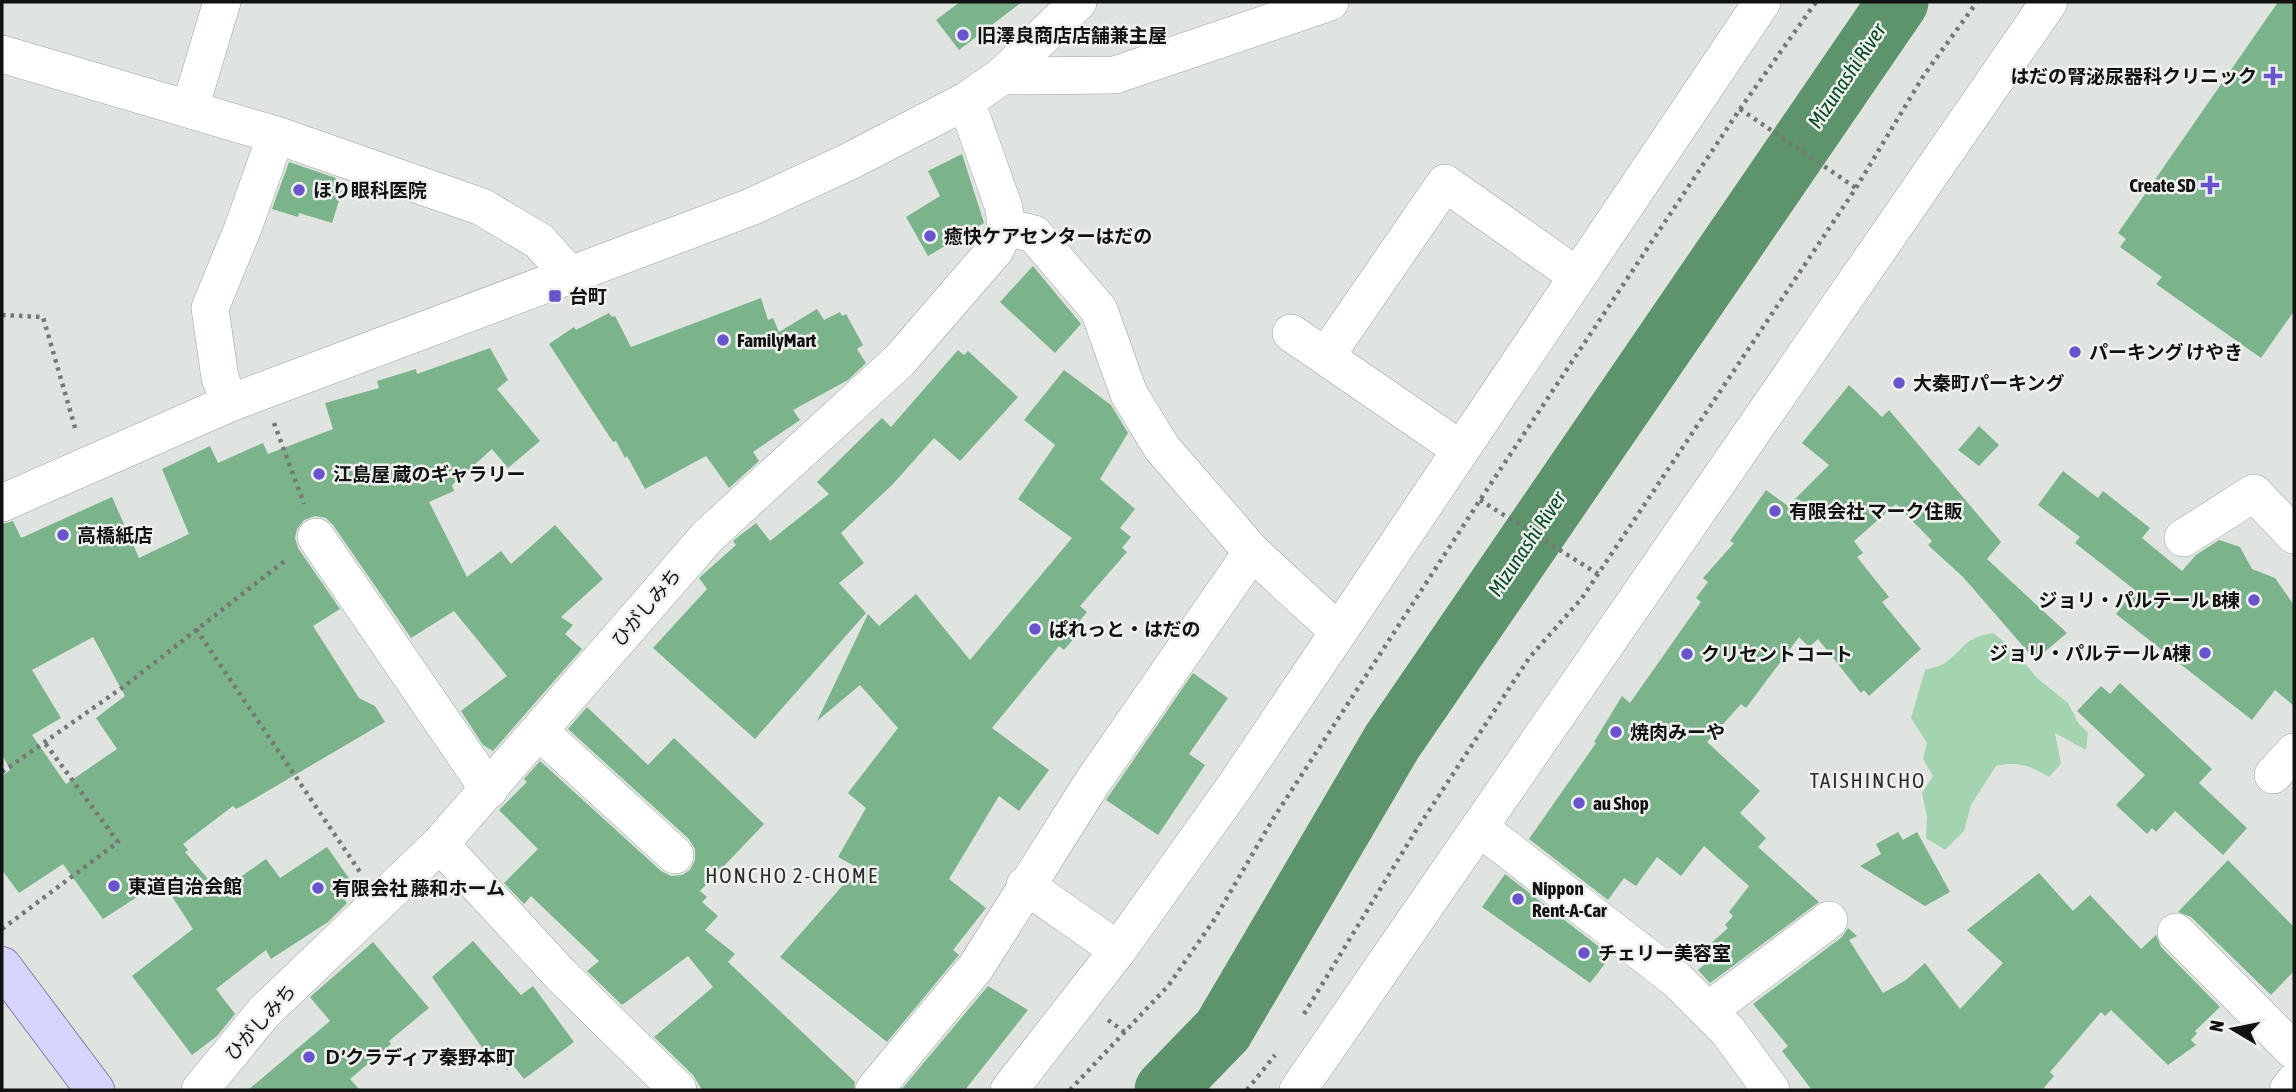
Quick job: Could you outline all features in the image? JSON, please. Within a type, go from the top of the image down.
[{"type":"main road","points":[[2,966],[95,1090]]},
{"type":"street","points":[[190,108],[222,2]]},
{"type":"street","points":[[2,503],[230,403],[751,207],[966,101],[1002,76],[1078,2]]},
{"type":"street","points":[[1002,76],[1115,75],[1330,2]]},
{"type":"street","points":[[1009,1090],[1118,950],[1235,786],[1762,2]]},
{"type":"street","points":[[1298,1090],[1481,829],[2049,2]]},
{"type":"street","points":[[2,54],[276,135],[482,207],[539,241],[569,274]]},
{"type":"street","points":[[966,101],[1004,208],[1006,227],[1034,233],[1099,310],[1129,394],[1162,448],[1252,552],[1338,631]]},
{"type":"street","points":[[230,403],[220,378],[210,308],[243,228],[276,135]]},
{"type":"street","points":[[1326,356],[1445,183],[1577,275]]},
{"type":"street","name":"ひがしみち","points":[[200,1090],[264,1012],[440,844],[708,536],[899,361],[988,259],[1006,227]]},
{"type":"street","points":[[1291,333],[1460,449]]},
{"type":"street","points":[[2183,538],[2254,494],[2294,535]]},
{"type":"street","points":[[316,537],[489,790]]},
{"type":"street","points":[[874,1090],[976,967],[1025,885],[1252,552]]},
{"type":"street","points":[[540,732],[658,821],[675,855]]},
{"type":"street","points":[[1481,829],[1677,979],[1709,1010],[1771,1090]]},
{"type":"street","points":[[440,844],[617,1033],[678,1090]]},
{"type":"street","points":[[1025,885],[1118,950]]},
{"type":"street","points":[[1709,1010],[1829,920]]},
{"type":"street","points":[[2176,932],[2294,1051]]},
{"type":"street","points":[[2287,1090],[2294,1082]]},
{"type":"path","points":[[1070,1090],[1168,986],[1214,920],[1273,819],[1480,500],[1740,109],[1816,2]]},
{"type":"path","points":[[1303,1015],[1415,832],[1529,658],[1582,598],[1856,188],[1924,75],[1977,2]]},
{"type":"path","points":[[1740,109],[1856,188]]},
{"type":"path","points":[[2,315],[43,317],[78,439]]},
{"type":"path","points":[[2,772],[126,685],[316,537],[271,416]]},
{"type":"path","points":[[1480,500],[1598,574]]},
{"type":"path","points":[[196,629],[379,902]]},
{"type":"path","points":[[2,929],[118,842],[45,743]]},
{"type":"path","points":[[1105,1018],[1126,1033]]},
{"type":"path","points":[[1247,1090],[1280,1048]]},
{"type":"green space","points":[[1993,633],[2013,649],[2037,678],[2068,703],[2079,724],[2088,733],[2086,750],[2055,733],[2061,764],[2049,777],[2024,765],[1996,766],[1971,805],[1964,831],[1945,850],[1926,838],[1927,816],[1922,793],[1933,776],[1923,759],[1927,743],[1911,718],[1925,670],[1944,663],[1971,640]]},
{"type":"building","name":"旧澤良商店店舗兼主屋","points":[[960,2],[1022,2],[959,50],[936,20]]},
{"type":"building","points":[[2278,2],[2294,2],[2294,311],[2261,358],[2156,284],[2162,277],[2120,247],[2126,239],[2118,233]]},
{"type":"building","points":[[962,154],[984,223],[928,256],[906,217],[940,196],[928,171]]},
{"type":"building","name":"ほり眼科医院","points":[[289,162],[336,178],[333,189],[342,191],[332,223],[299,213],[298,217],[272,209]]},
{"type":"building","points":[[1033,266],[1081,324],[1055,353],[1000,302]]},
{"type":"building","points":[[761,298],[768,320],[773,318],[779,332],[817,309],[824,320],[840,312],[842,316],[846,314],[863,345],[857,349],[866,363],[848,380],[793,410],[800,420],[753,452],[759,461],[729,488],[706,456],[645,489],[627,456],[625,458],[616,441],[613,442],[549,344],[574,327],[576,330],[609,313],[612,317],[615,316],[631,347]]},
{"type":"building","points":[[490,348],[508,380],[497,389],[540,441],[508,468],[492,449],[452,485],[454,491],[429,502],[467,577],[501,551],[511,564],[555,525],[603,579],[561,617],[573,625],[565,634],[582,649],[493,751],[483,745],[461,711],[507,676],[454,611],[411,638],[333,525],[326,518],[315,516],[304,520],[297,529],[295,538],[298,548],[340,609],[313,626],[359,698],[375,706],[385,722],[242,806],[236,809],[233,806],[183,844],[188,850],[185,852],[219,892],[266,859],[280,878],[327,847],[358,891],[345,900],[347,903],[328,922],[271,959],[266,950],[216,989],[235,1014],[217,1036],[192,1055],[132,976],[193,929],[162,881],[103,919],[63,864],[19,893],[2,870],[2,776],[10,770],[2,754],[2,524],[13,521],[21,538],[112,497],[139,558],[189,534],[162,469],[210,446],[218,463],[263,443],[268,454],[333,429],[325,403],[379,388],[377,381],[416,369],[417,374]],"holes":[[[93,637],[125,696],[96,718],[117,749],[66,784],[32,735],[61,718],[32,670]]]},
{"type":"building","points":[[958,350],[964,355],[968,351],[1018,397],[960,461],[934,438],[893,484],[841,533],[864,563],[839,583],[866,613],[755,739],[653,648],[707,589],[699,578],[736,545],[733,541],[756,523],[770,541],[829,494],[817,482],[882,418],[891,427]]},
{"type":"building","points":[[1064,370],[1111,405],[1128,433],[1100,479],[1135,509],[1120,528],[1131,537],[1122,548],[1127,552],[1080,606],[1087,612],[1078,623],[1083,628],[1064,650],[1059,646],[992,728],[1049,770],[1019,811],[999,796],[949,879],[986,908],[953,950],[959,955],[887,1042],[780,957],[858,868],[838,857],[866,808],[848,793],[898,728],[860,685],[817,721],[868,614],[879,626],[916,594],[970,660],[1072,538],[1018,499],[1055,445],[1024,420]]},
{"type":"building","points":[[1849,385],[1882,417],[1889,410],[2001,542],[1987,559],[2067,633],[2035,660],[1963,577],[1928,545],[1932,541],[1896,504],[1854,541],[1863,553],[1857,557],[1889,597],[1882,602],[1921,649],[1869,696],[1864,690],[1861,693],[1818,639],[1809,647],[1799,637],[1746,708],[1741,704],[1707,742],[1760,791],[1740,813],[1766,838],[1758,847],[1819,902],[1710,983],[1698,970],[1705,964],[1697,956],[1728,928],[1725,925],[1733,916],[1729,912],[1749,886],[1704,846],[1681,876],[1657,857],[1636,886],[1624,878],[1608,900],[1529,839],[1596,743],[1594,742],[1622,696],[1630,703],[1701,602],[1696,598],[1708,582],[1703,578],[1734,543],[1730,541],[1766,490],[1788,506],[1829,465],[1802,443]]},
{"type":"building","points":[[1979,426],[1999,445],[1979,466],[1958,450]]},
{"type":"building","points":[[2063,471],[2098,498],[2103,491],[2150,528],[2142,538],[2182,571],[2196,555],[2219,540],[2240,547],[2252,569],[2275,578],[2294,605],[2294,706],[2275,690],[2252,720],[2116,614],[2135,590],[2075,543],[2080,537],[2038,505]]},
{"type":"building","points":[[1193,673],[1228,698],[1189,754],[1205,765],[1158,835],[1106,800]]},
{"type":"building","points":[[2120,683],[2212,769],[2199,783],[2247,828],[2223,855],[2175,811],[2156,832],[2152,828],[2147,834],[2116,805],[2145,775],[2077,711],[2101,686],[2110,694]]},
{"type":"building","points":[[587,707],[648,765],[674,738],[764,824],[700,891],[707,897],[702,902],[718,916],[705,930],[735,954],[728,962],[855,1082],[854,1090],[702,1090],[693,1075],[654,1037],[713,987],[688,956],[622,1005],[587,971],[599,961],[531,896],[524,904],[504,883],[538,849],[499,810],[527,782],[524,779],[540,761],[661,871],[671,876],[682,875],[690,870],[695,860],[695,849],[689,839],[568,729]]},
{"type":"building","points":[[1898,832],[1903,840],[1917,832],[1950,892],[1925,906],[1860,866],[1881,854],[1876,844]]},
{"type":"building","points":[[2228,860],[2294,927],[2294,971],[2271,995],[2191,917],[2178,912]]},
{"type":"building","points":[[2039,873],[2073,911],[2090,895],[2141,949],[2156,935],[2161,947],[2220,1007],[2195,1031],[2197,1033],[2191,1040],[2196,1045],[2168,1065],[2111,1010],[2105,1016],[2101,1012],[2050,1072],[2054,1076],[2042,1090],[1812,1090],[1782,1051],[1788,1046],[1753,1004],[1842,937],[1848,928],[1857,936],[1849,940],[1883,993],[1906,980],[1925,963],[1960,1009],[2003,963],[1967,930]]},
{"type":"building","points":[[1505,874],[1611,956],[1590,983],[1482,907]]},
{"type":"building","points":[[473,941],[521,995],[533,986],[574,1042],[524,1079],[513,1065],[507,1070],[499,1059],[493,1063],[432,977]]},
{"type":"building","points":[[373,942],[429,1008],[389,1041],[391,1044],[350,1079],[360,1090],[248,1090],[330,1021],[310,997]]},
{"type":"building","points":[[988,986],[1028,1010],[965,1090],[901,1090]]},
{"type":"waterway","name":"Mizunashi River","points":[[1165,1090],[1223,1030],[1392,742],[1898,2]]},
{"type":"place","name":"旧澤良商店店舗兼主屋","points":[[963,35]]},
{"type":"place","name":"はだの腎泌尿器科クリニック","points":[[2273,76]]},
{"type":"place","name":"Create SD","points":[[2210,185]]},
{"type":"place","name":"ほり眼科医院","points":[[299,190]]},
{"type":"place","name":"癒快ケアセンターはだの","points":[[930,236]]},
{"type":"place","name":"台町","points":[[555,296]]},
{"type":"place","name":"FamilyMart","points":[[723,340]]},
{"type":"place","name":"パーキング けやき","points":[[2075,352]]},
{"type":"place","name":"大秦町パーキング","points":[[1899,383]]},
{"type":"place","name":"江島屋 蔵のギャラリー","points":[[319,474]]},
{"type":"place","name":"有限会社 マーク住販","points":[[1775,511]]},
{"type":"place","name":"高橋紙店","points":[[63,535]]},
{"type":"place","name":"ジョリ・パルテール B棟","points":[[2254,600]]},
{"type":"place","name":"ぱれっと・はだの","points":[[1035,629]]},
{"type":"place","name":"ジョリ・パルテール A棟","points":[[2205,653]]},
{"type":"place","name":"クリセントコート","points":[[1687,654]]},
{"type":"place","name":"焼肉みーや","points":[[1616,732]]},
{"type":"place","name":"au Shop","points":[[1579,803]]},
{"type":"place","name":"東道自治会館","points":[[114,886]]},
{"type":"place","name":"有限会社 藤和ホーム","points":[[318,888]]},
{"type":"place","name":"Nippon Rent-A-Car","points":[[1518,899]]},
{"type":"place","name":"チェリー美容室","points":[[1584,953]]},
{"type":"place","name":"Ｄ’クラディア秦野本町","points":[[309,1057]]},
{"type":"district","name":"TAISHINCHO","points":[[1868,781]]},
{"type":"district","name":"HONCHO 2-CHOME","points":[[792,876]]}]
